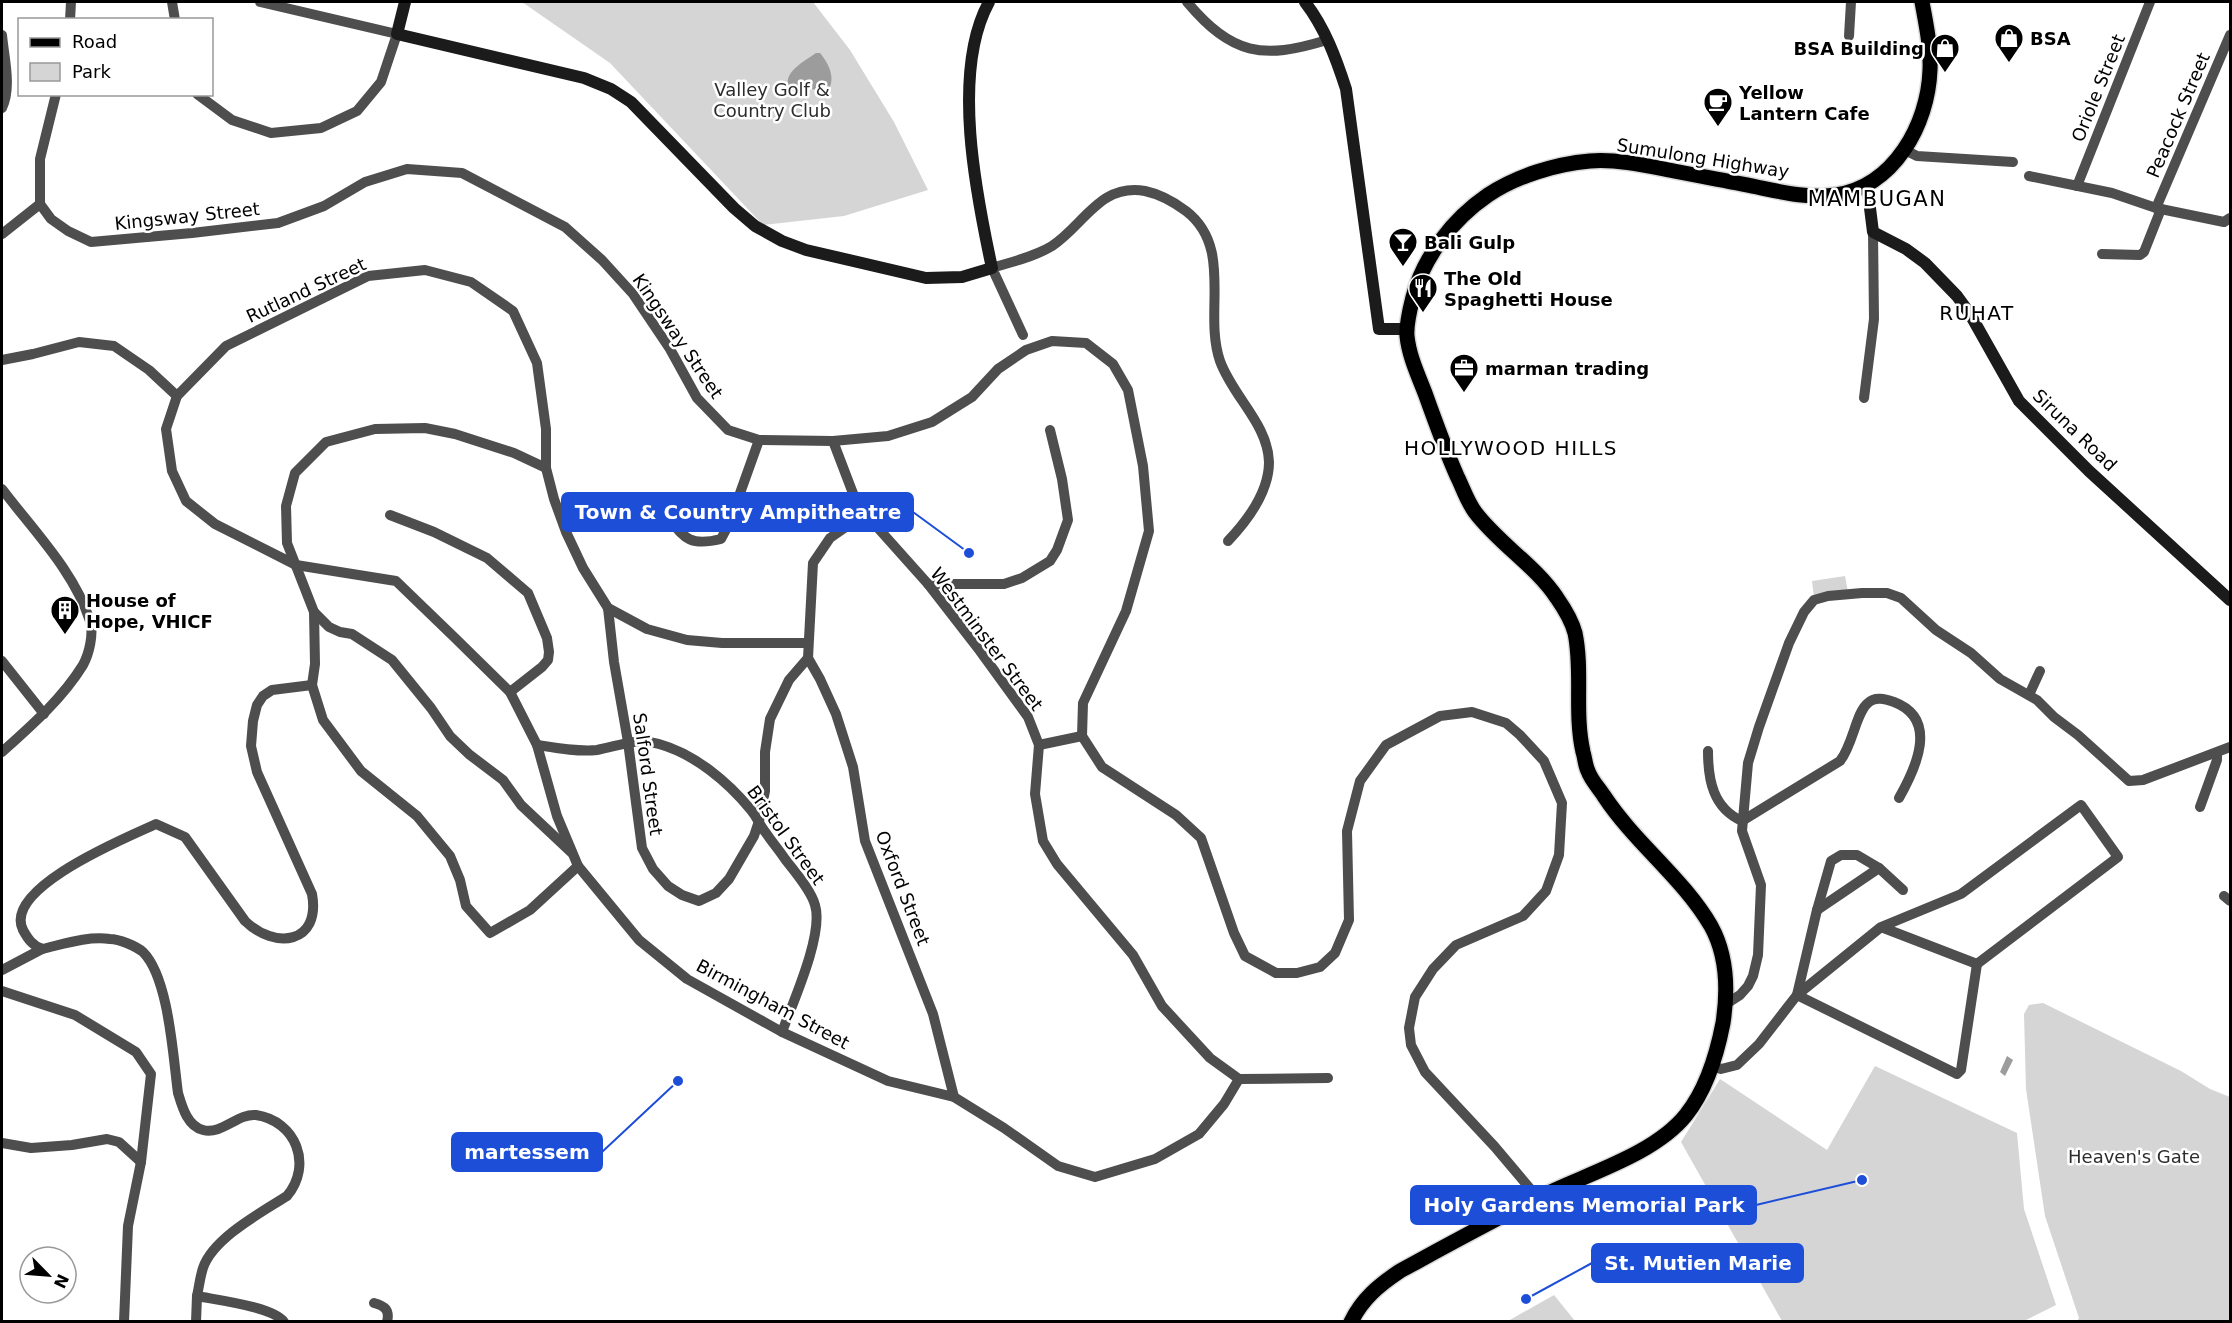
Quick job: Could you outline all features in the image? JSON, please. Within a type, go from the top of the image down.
[{"type":"main road","name":"Sumulong Highway","points":[[1351,1322],[1359,1306],[1381,1283],[1400,1270],[1538,1198],[1637,1152],[1668,1133],[1686,1115],[1712,1066],[1726,1004],[1727,982],[1713,929],[1688,895],[1616,814],[1588,771],[1578,728],[1577,651],[1574,628],[1557,597],[1531,568],[1499,540],[1472,507],[1444,447],[1413,360],[1407,329],[1414,292],[1424,268],[1441,240],[1457,221],[1475,204],[1503,185],[1543,170],[1590,161],[1616,161],[1816,196],[1835,195],[1856,190],[1885,173],[1905,150],[1922,112],[1930,73],[1929,42],[1922,2]]},
{"type":"street","points":[[70,18],[71,2]]},
{"type":"street","points":[[172,2],[175,18]]},
{"type":"street","points":[[260,2],[584,78],[611,89],[631,102],[734,208],[755,226],[782,241],[806,250],[926,278],[962,277],[1050,247],[1101,200],[1114,193],[1129,190],[1146,191],[1180,206],[1195,218],[1208,238],[1214,262],[1215,327],[1219,358],[1228,382],[1260,427],[1268,450],[1269,465],[1266,481],[1242,526],[1228,541]]},
{"type":"street","points":[[200,96],[232,120],[272,133],[321,129],[357,111],[381,82],[405,2]]},
{"type":"street","points":[[989,2],[984,11],[970,76],[969,108],[979,208],[992,268],[1023,335]]},
{"type":"street","points":[[1187,2],[1205,22],[1223,36],[1238,45],[1253,50],[1298,49],[1327,40]]},
{"type":"street","points":[[1305,2],[1337,61],[1346,89],[1379,329],[1407,329]]},
{"type":"street","points":[[1849,36],[1851,2]]},
{"type":"street","name":"Oriole Street","points":[[2077,186],[2150,2]]},
{"type":"street","points":[[2,35],[7,76],[2,108]]},
{"type":"street","name":"Peacock Street","points":[[2102,254],[2140,255],[2144,252],[2159,208],[2230,35]]},
{"type":"street","points":[[2,234],[40,204],[39,159],[55,96]]},
{"type":"street","points":[[1905,150],[1917,156],[2013,162]]},
{"type":"street","name":"Kingsway Street","points":[[40,204],[51,219],[68,231],[91,242],[278,223],[324,206],[365,182],[406,169],[462,173],[565,227],[602,260],[633,294],[670,349],[697,398],[728,430],[759,440],[833,441],[888,436],[932,423],[972,397],[998,369],[1026,350],[1052,341],[1086,343],[1113,364],[1128,390],[1143,466],[1149,531],[1126,611],[1083,703],[1082,736]]},
{"type":"street","points":[[2029,176],[2112,193],[2159,208],[2224,222],[2230,218]]},
{"type":"street","points":[[1864,398],[1874,319],[1873,232],[1867,184]]},
{"type":"street","name":"Siruna Road","points":[[1873,232],[1906,249],[1925,263],[1957,296],[1970,314],[2019,401],[2089,471],[2230,600]]},
{"type":"street","name":"Rutland Street","points":[[177,396],[226,346],[368,276],[425,270],[471,282],[513,311],[537,363],[546,429],[546,468],[566,532],[583,568],[608,608]]},
{"type":"street","points":[[2,360],[79,342],[114,346],[149,370],[177,396]]},
{"type":"street","name":"Birmingham Street","points":[[177,396],[166,429],[172,471],[186,501],[215,524],[296,565],[396,581],[510,692],[537,745],[558,816],[578,866],[639,940],[687,979],[782,1032],[888,1081],[954,1097],[1004,1128],[1058,1166],[1095,1177],[1155,1159],[1199,1134],[1224,1104],[1239,1079]]},
{"type":"street","points":[[546,468],[482,441],[425,428],[375,429],[326,442],[295,472],[286,506],[287,543],[315,612],[328,627],[352,634],[392,660],[431,708],[450,736],[470,755],[503,780],[521,805],[573,854]]},
{"type":"street","points":[[928,584],[1004,584],[1022,578],[1050,561],[1057,550],[1068,520],[1062,479],[1050,430]]},
{"type":"street","points":[[661,509],[687,539],[703,543],[721,539],[729,524],[759,440]]},
{"type":"street","name":"Westminster Street","points":[[833,441],[854,496],[866,513],[928,584],[1028,717],[1039,744],[1035,794],[1044,841],[1057,864],[1133,955],[1162,1006],[1210,1058],[1239,1079]]},
{"type":"street","points":[[2,489],[70,577],[91,623],[91,641],[84,664],[44,714],[2,752]]},
{"type":"street","points":[[808,658],[813,563],[830,538],[866,513]]},
{"type":"street","points":[[390,515],[434,532],[487,558],[528,593],[548,638],[548,660],[510,692]]},
{"type":"street","points":[[1726,1004],[1740,995],[1748,986],[1758,955],[1761,885],[1745,840],[1742,821],[1748,763],[1789,643],[1808,605],[1819,597],[1862,593],[1893,594],[1907,602],[1936,630],[1971,653],[2001,679],[2030,695],[2129,781],[2143,780],[2230,747]]},
{"type":"street","points":[[608,608],[647,628],[687,640],[722,643],[808,643]]},
{"type":"street","name":"Salford Street","points":[[608,608],[642,848],[653,869],[668,886],[699,901],[716,893],[729,879],[754,836],[765,791],[765,752],[770,719],[789,680],[808,658]]},
{"type":"street","points":[[315,612],[315,664],[312,685],[323,720],[360,771],[417,816],[450,856],[460,880],[466,906],[490,933],[530,910],[578,866]]},
{"type":"street","name":"Oxford Street","points":[[808,658],[836,714],[853,767],[865,841],[933,1014],[954,1097]]},
{"type":"street","points":[[2,661],[44,714]]},
{"type":"street","points":[[2030,695],[2040,671]]},
{"type":"street","points":[[42,949],[28,940],[21,926],[22,913],[40,888],[84,857],[156,824],[185,837],[256,932],[272,938],[285,938],[296,936],[307,929],[313,918],[315,907],[312,894],[257,772],[251,746],[253,721],[257,705],[263,696],[272,690],[312,685]]},
{"type":"street","points":[[1742,821],[1840,761],[1850,746],[1863,707],[1875,698],[1884,699],[1906,708],[1914,715],[1919,726],[1917,761],[1899,798]]},
{"type":"street","points":[[1039,744],[1082,736],[1102,767],[1176,814],[1201,838],[1234,933],[1245,956],[1276,973],[1297,974],[1320,967],[1335,953],[1349,920],[1347,831],[1360,781],[1386,746],[1440,716],[1472,712],[1506,723],[1520,735],[1544,761],[1562,803],[1559,855],[1546,891],[1523,916],[1456,945],[1433,969],[1415,997],[1409,1028],[1411,1045],[1425,1072],[1495,1147],[1538,1198]]},
{"type":"street","name":"Bristol Street","points":[[537,745],[562,749],[595,750],[644,740],[678,750],[731,788],[759,821],[800,879],[815,905],[815,941],[782,1032]]},
{"type":"street","points":[[1708,751],[1710,781],[1715,797],[1729,814],[1742,821]]},
{"type":"street","points":[[2200,807],[2217,760],[2217,753]]},
{"type":"street","points":[[1712,1066],[1721,1069],[1737,1065],[1759,1044],[1797,995],[1881,927],[1961,894],[2080,805],[2118,857],[1977,964],[1961,1070],[1957,1074],[1797,995]]},
{"type":"street","points":[[1797,995],[1831,861],[1841,855],[1857,855],[1879,868],[1903,890]]},
{"type":"street","points":[[1817,910],[1879,868]]},
{"type":"street","points":[[1881,927],[1977,964]]},
{"type":"street","points":[[2,970],[42,949],[83,940],[111,938],[142,952],[152,965],[163,989],[178,1093],[183,1110],[194,1126],[202,1130],[211,1130],[252,1115],[266,1118],[284,1129],[298,1150],[300,1171],[295,1186],[287,1196],[223,1241],[208,1258],[203,1268],[197,1296],[196,1322]]},
{"type":"street","points":[[2,991],[75,1015],[136,1052],[151,1074],[141,1162],[128,1226],[124,1322]]},
{"type":"street","points":[[1239,1079],[1328,1078]]},
{"type":"street","points":[[2,1143],[31,1148],[72,1145],[107,1139],[119,1142],[141,1162]]},
{"type":"street","points":[[197,1296],[268,1310],[284,1322]]},
{"type":"street","points":[[374,1303],[387,1310],[387,1322]]},
{"type":"green space","name":"Valley Golf & Country Club","points":[[522,2],[813,2],[850,50],[894,122],[928,190],[844,216],[763,225],[610,63]]},
{"type":"green space","points":[[1845,576],[1848,592],[1814,597],[1812,581]]},
{"type":"green space","name":"Heaven's Gate","points":[[2043,1003],[2181,1071],[2210,1089],[2230,1097],[2230,1321],[2077,1321],[2079,1318],[2045,1216],[2026,1089],[2024,1014],[2029,1005]]},
{"type":"green space","points":[[1875,1066],[2017,1133],[2024,1209],[2056,1305],[2024,1321],[1782,1321],[1681,1142],[1720,1079],[1827,1150]]},
{"type":"green space","points":[[1554,1295],[1575,1321],[1508,1321]]},
{"type":"shaded area","points":[[816,53],[820,53],[830,71],[831,81],[828,91],[790,90],[788,78],[791,73]]},
{"type":"shaded area","points":[[2007,1056],[2013,1060],[2005,1076],[2000,1072]]},
{"type":"place","name":"BSA","points":[[2009,64]]},
{"type":"place","name":"BSA Building","points":[[1945,74]]},
{"type":"place","name":"Yellow Lantern Cafe","points":[[1718,128]]},
{"type":"place","name":"Bali Gulp","points":[[1403,268]]},
{"type":"place","name":"The Old Spaghetti House","points":[[1423,314]]},
{"type":"place","name":"marman trading","points":[[1464,394]]},
{"type":"place","name":"Town & Country Ampitheatre","points":[[969,553]]},
{"type":"place","name":"House of Hope, VHICF","points":[[65,636]]},
{"type":"place","name":"martessem","points":[[678,1081]]},
{"type":"place","name":"Holy Gardens Memorial Park","points":[[1862,1180]]},
{"type":"place","name":"St. Mutien Marie","points":[[1526,1299]]},
{"type":"district","name":"MAMBUGAN","points":[[1877,199]]},
{"type":"district","name":"RUHAT","points":[[1977,313]]},
{"type":"district","name":"HOLLYWOOD HILLS","points":[[1511,448]]}]
